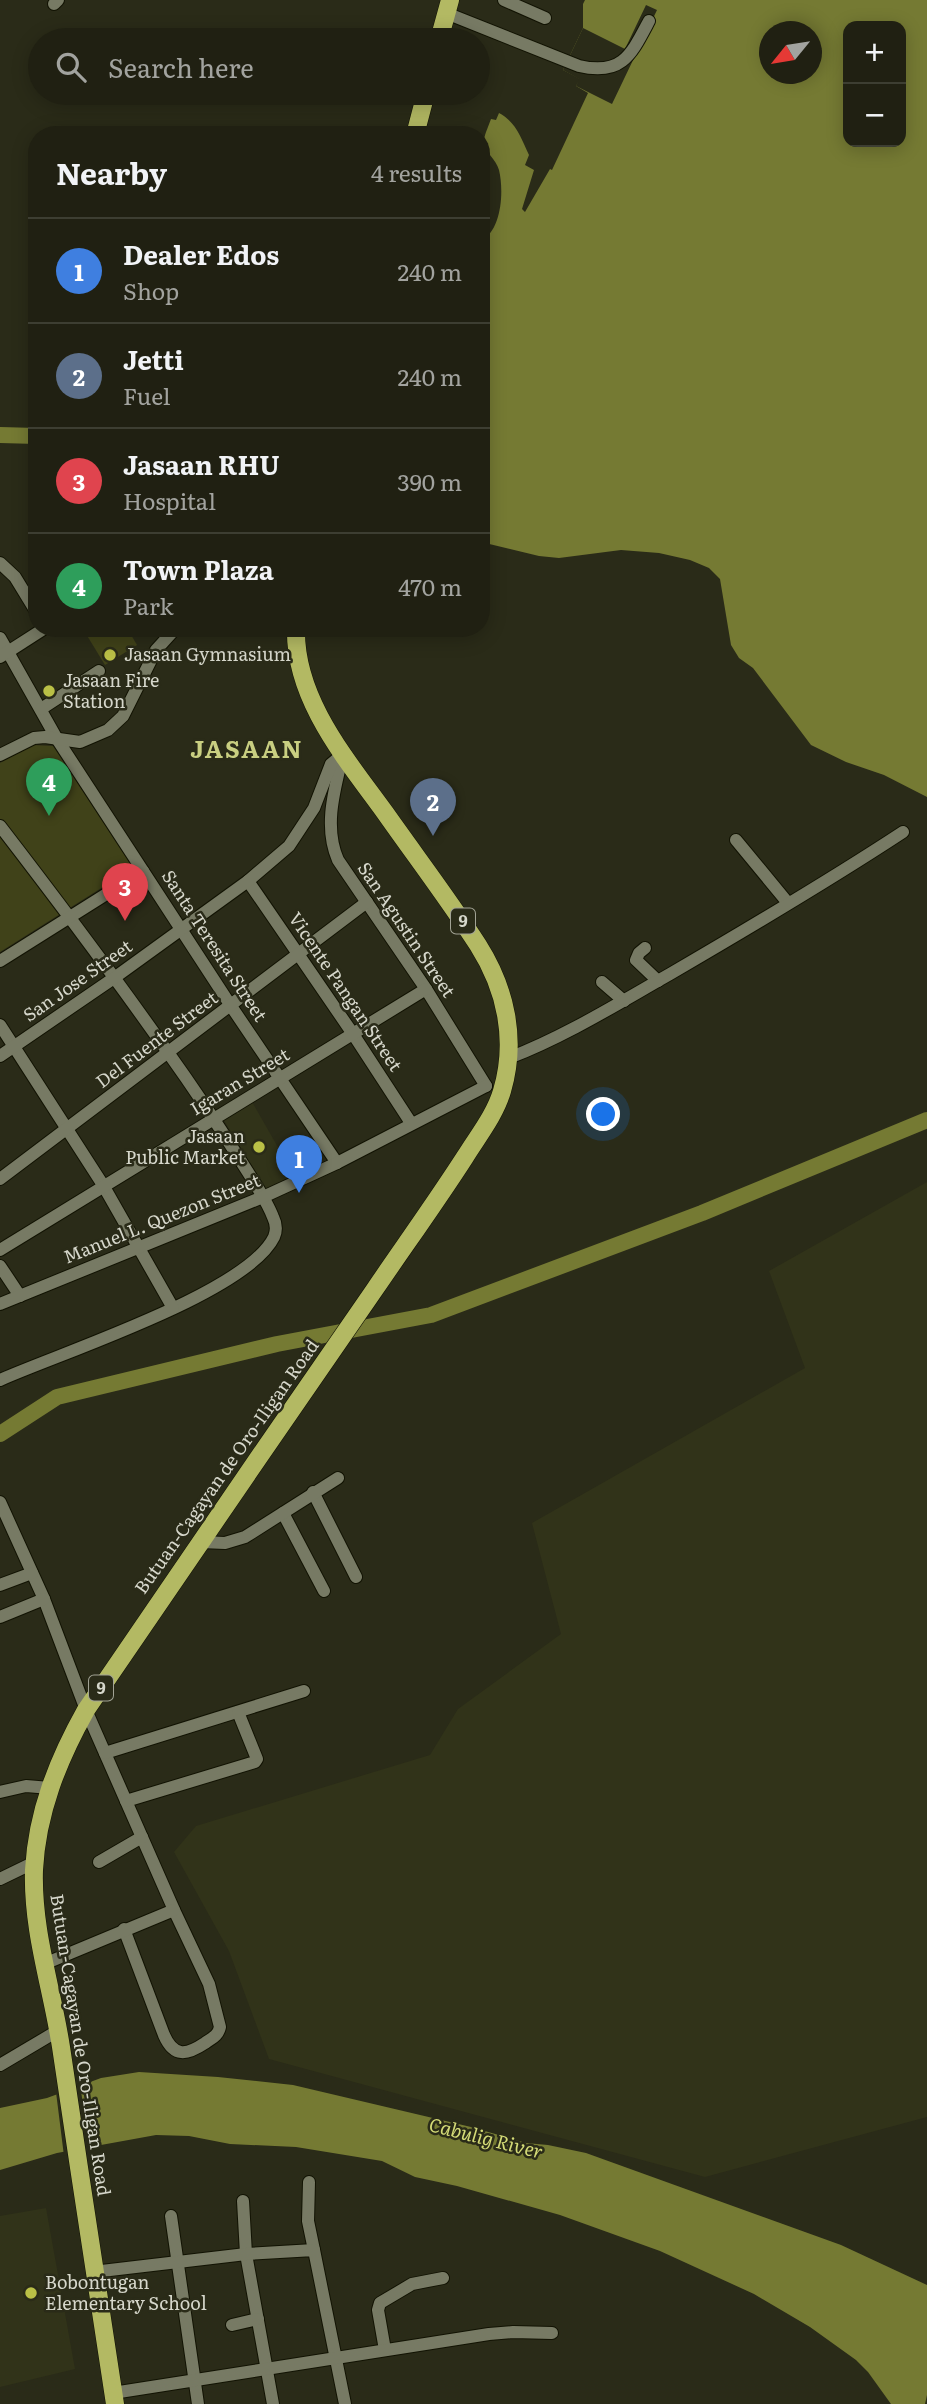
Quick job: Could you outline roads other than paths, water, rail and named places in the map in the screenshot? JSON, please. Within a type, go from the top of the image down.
[{"type":"highway","points":[[442,28],[448,7]]},
{"type":"highway","points":[[417,126],[423,105]]},
{"type":"highway","name":"Butuan-Cagayan de Oro-Iligan Road","points":[[114,2399],[60,2038],[35,1905],[35,1861],[41,1820],[50,1788],[69,1741],[86,1710],[418,1228],[488,1120],[494,1088],[509,1058],[506,1008],[487,959],[324,723],[302,675],[296,637]]},
{"type":"street","points":[[504,0],[545,18]]},
{"type":"street","points":[[448,7],[579,66],[598,71],[631,55],[649,22]]},
{"type":"street","points":[[0,564],[15,577],[28,598]]},
{"type":"street","points":[[4,654],[31,637]]},
{"type":"street","points":[[0,755],[34,738],[80,742],[116,724],[156,650],[168,637]]},
{"type":"street","name":"Santa Teresita Street","points":[[0,638],[4,654],[41,709],[57,739],[337,1163]]},
{"type":"street","points":[[41,709],[99,671]]},
{"type":"street","name":"San Agustin Street","points":[[343,754],[330,827],[331,845],[338,860],[494,1088]]},
{"type":"street","name":"San Jose Street","points":[[0,1056],[181,930],[248,881],[289,846],[314,808],[331,764],[343,754]]},
{"type":"street","points":[[336,783],[361,779]]},
{"type":"street","points":[[0,826],[70,917],[214,1118],[263,1197],[276,1224],[276,1232],[270,1244],[229,1278],[152,1319],[0,1380]]},
{"type":"street","points":[[509,1058],[562,1035],[624,1001],[838,875],[903,832]]},
{"type":"street","points":[[736,840],[788,903]]},
{"type":"street","points":[[0,961],[143,871]]},
{"type":"street","name":"Vicente Pangan Street","points":[[248,881],[411,1123]]},
{"type":"street","name":"Del Fuente Street","points":[[0,1179],[367,902]]},
{"type":"street","points":[[645,948],[636,960],[658,981]]},
{"type":"street","points":[[602,982],[624,1001]]},
{"type":"street","name":"Igaran Street","points":[[0,1250],[426,989]]},
{"type":"street","points":[[0,1025],[103,1185],[173,1308]]},
{"type":"street","name":"Manuel L. Quezon Street","points":[[0,1304],[263,1197],[337,1163],[411,1123],[494,1088]]},
{"type":"street","points":[[0,1266],[20,1296]]},
{"type":"street","points":[[201,1542],[225,1543],[236,1540],[338,1478]]},
{"type":"street","points":[[313,1492],[356,1577]]},
{"type":"street","points":[[0,1502],[44,1599],[86,1710],[173,1910],[209,1984],[220,2027],[215,2036],[190,2053],[179,2052],[167,2041],[124,1929]]},
{"type":"street","points":[[283,1513],[324,1591]]},
{"type":"street","points":[[0,1585],[32,1573]]},
{"type":"street","points":[[0,1617],[44,1599]]},
{"type":"street","points":[[105,1753],[304,1691]]},
{"type":"street","points":[[126,1801],[255,1762],[257,1759],[238,1712]]},
{"type":"street","points":[[0,1792],[26,1786],[50,1788]]},
{"type":"street","points":[[99,1862],[142,1837]]},
{"type":"street","points":[[0,1880],[35,1861]]},
{"type":"street","points":[[44,1964],[173,1910]]},
{"type":"street","points":[[0,2065],[60,2038]]},
{"type":"street","points":[[309,2182],[308,2221],[345,2404]]},
{"type":"street","points":[[243,2201],[246,2254],[273,2404]]},
{"type":"street","points":[[171,2217],[198,2404]]},
{"type":"street","points":[[93,2272],[246,2254],[313,2250]]},
{"type":"street","points":[[385,2350],[378,2310],[380,2302],[412,2284],[443,2278]]},
{"type":"street","points":[[232,2325],[258,2319]]},
{"type":"street","points":[[114,2399],[194,2380],[489,2334],[552,2333]]},
{"type":"water","points":[[585,0],[927,0],[927,797],[884,775],[846,762],[811,745],[753,668],[739,658],[731,645],[720,579],[709,568],[690,560],[659,553],[621,550],[559,558],[490,544],[490,233],[500,209],[501,188],[499,170],[490,154],[488,126],[491,119],[496,120],[499,113],[510,121],[529,155],[525,165],[534,170],[522,209],[525,212],[550,169],[552,170],[588,93],[576,86],[580,79],[563,70],[583,28]]},
{"type":"water","name":"Cabulig River","points":[[139,2072],[293,2085],[471,2127],[526,2143],[586,2153],[841,2245],[927,2285],[925,2404],[891,2404],[856,2360],[810,2327],[754,2294],[660,2251],[560,2215],[415,2177],[382,2161],[296,2147],[230,2144],[189,2136],[156,2135],[57,2153],[0,2170],[0,2108],[47,2098],[101,2078]]},
{"type":"waterway","points":[[0,435],[28,436]]},
{"type":"waterway","points":[[0,1434],[57,1397],[277,1344],[431,1315],[702,1213],[927,1120]]},
{"type":"place","name":"Jasaan Gymnasium","points":[[110,655]]},
{"type":"place","name":"Jasaan Fire Station","points":[[49,691]]},
{"type":"place","name":"Town Plaza","points":[[49,816]]},
{"type":"place","name":"Jetti","points":[[433,836]]},
{"type":"place","name":"Jasaan RHU","points":[[125,921]]},
{"type":"place","name":"Jasaan Public Market","points":[[259,1147]]},
{"type":"place","name":"Dealer Edos","points":[[299,1193]]},
{"type":"place","name":"Bobontugan Elementary School","points":[[31,2293]]},
{"type":"district","name":"JASAAN","points":[[247,750]]}]
